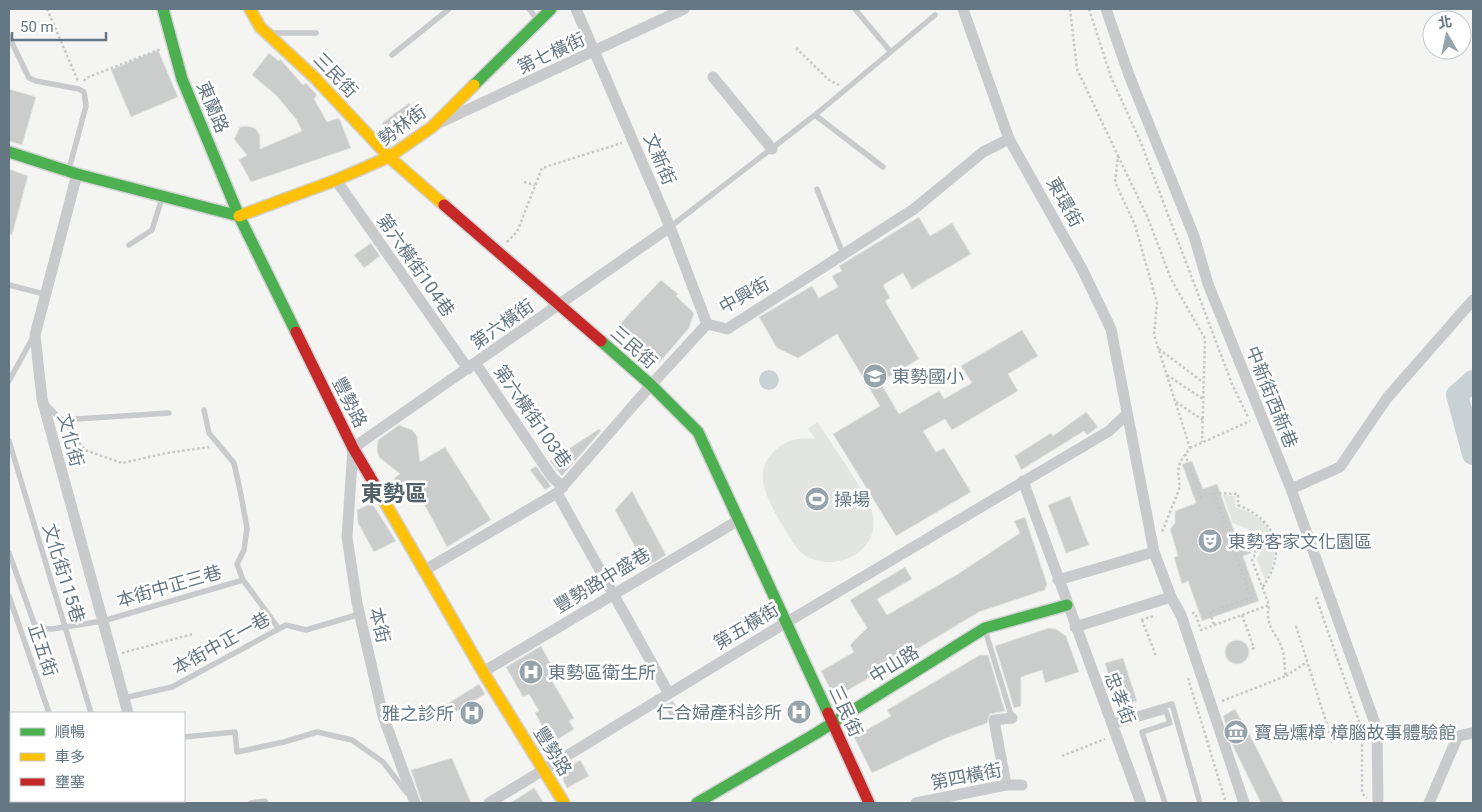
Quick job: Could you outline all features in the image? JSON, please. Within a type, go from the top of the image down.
[{"type":"street","name":"東蘭路","points":[[163,9],[182,79],[239,216]]},
{"type":"street","name":"三民街","points":[[250,9],[260,27],[314,77],[389,157],[651,385],[698,432],[869,803]]},
{"type":"street","name":"勢林街","points":[[239,216],[336,180],[389,157],[432,127],[552,9]]},
{"type":"street","name":"文新街","points":[[576,9],[670,227],[707,324]]},
{"type":"street","name":"第七橫街","points":[[432,127],[595,53],[684,9]]},
{"type":"street","name":"東環街","points":[[963,9],[1009,139],[1082,269],[1111,329],[1154,552],[1171,597],[1181,614],[1244,803]]},
{"type":"street","name":"中新街西新巷","points":[[1106,9],[1129,75],[1194,236],[1208,284],[1291,489],[1377,728],[1378,803]]},
{"type":"street","points":[[713,77],[772,149]]},
{"type":"street","name":"中興街","points":[[425,570],[560,490],[707,324],[727,329],[914,209],[983,152],[1009,139]]},
{"type":"street","points":[[9,152],[72,172],[239,216]]},
{"type":"street","name":"文化街","points":[[72,172],[35,335],[42,399],[128,712]]},
{"type":"street","name":"第六橫街104巷","points":[[336,180],[472,366]]},
{"type":"street","name":"豐勢路","points":[[239,216],[353,448],[483,672],[564,803]]},
{"type":"street","name":"第六橫街","points":[[353,448],[670,227]]},
{"type":"street","points":[[1291,489],[1340,466],[1387,398],[1473,300]]},
{"type":"street","name":"第六橫街103巷","points":[[472,366],[552,476],[613,594],[669,694]]},
{"type":"street","points":[[1067,604],[1023,481],[1109,431],[1127,414]]},
{"type":"street","name":"本街","points":[[353,448],[347,537],[360,614],[383,716],[415,803]]},
{"type":"street","name":"第五橫街","points":[[489,803],[1023,481]]},
{"type":"street","name":"豐勢路中盛巷","points":[[483,672],[739,520]]},
{"type":"street","points":[[1058,580],[1154,552]]},
{"type":"street","points":[[1075,626],[1171,597]]},
{"type":"street","name":"忠孝街","points":[[1067,604],[1141,803]]},
{"type":"street","name":"中山路","points":[[697,803],[833,723],[984,628],[1067,604]]},
{"type":"street","points":[[1006,785],[994,720],[1012,718]]},
{"type":"street","points":[[1429,803],[1458,736],[1473,733]]},
{"type":"street","name":"第四橫街","points":[[916,803],[1006,785],[1022,785]]},
{"type":"lane","points":[[392,55],[449,9]]},
{"type":"lane","points":[[529,9],[538,21]]},
{"type":"lane","points":[[855,9],[890,51]]},
{"type":"lane","points":[[670,227],[815,115],[935,15]]},
{"type":"lane","points":[[266,33],[316,33]]},
{"type":"lane","points":[[9,37],[29,78],[36,82],[79,89],[84,92],[86,106],[72,172]]},
{"type":"lane","points":[[815,115],[883,167]]},
{"type":"lane","points":[[817,189],[843,254]]},
{"type":"lane","points":[[129,245],[152,230],[163,196]]},
{"type":"lane","points":[[9,285],[44,294]]},
{"type":"lane","points":[[9,381],[35,335]]},
{"type":"lane","points":[[42,399],[61,420],[169,413]]},
{"type":"lane","name":"本街中正三巷","points":[[204,410],[209,433],[234,463],[241,495],[247,528],[244,550],[237,564],[243,580],[279,629]]},
{"type":"lane","name":"文化街115巷","points":[[9,441],[63,627],[74,653],[91,712]]},
{"type":"lane","name":"本街中正三巷","points":[[9,553],[34,623],[40,628],[63,627],[102,620],[243,580]]},
{"type":"lane","name":"正五街","points":[[9,596],[49,712]]},
{"type":"lane","name":"本街中正一巷","points":[[124,698],[172,687],[286,625],[306,630],[360,614]]},
{"type":"lane","points":[[984,628],[1012,718]]},
{"type":"lane","points":[[1113,728],[1172,704],[1200,803]]},
{"type":"lane","points":[[1113,728],[1166,710],[1170,723],[1142,732],[1165,803]]},
{"type":"lane","points":[[185,737],[235,732],[237,752],[284,742],[317,732],[352,740],[384,762],[415,803]]},
{"type":"lane","points":[[251,803],[266,802]]},
{"type":"path","points":[[47,9],[80,87],[86,78],[172,44]]},
{"type":"path","points":[[1070,9],[1077,69],[1147,216],[1171,279],[1205,339],[1202,442]]},
{"type":"path","points":[[1089,9],[1111,77],[1140,143],[1232,384],[1254,429]]},
{"type":"path","points":[[796,48],[829,80],[847,88]]},
{"type":"path","points":[[496,252],[517,232],[542,168],[632,140]]},
{"type":"path","points":[[1118,156],[1115,182],[1134,225],[1157,303],[1154,335],[1190,448]]},
{"type":"path","points":[[524,182],[535,185]]},
{"type":"path","points":[[1158,348],[1204,383]]},
{"type":"path","points":[[1166,374],[1203,399]]},
{"type":"path","points":[[1175,402],[1202,420]]},
{"type":"path","points":[[61,420],[84,450],[122,463],[167,453],[219,445]]},
{"type":"path","points":[[1154,552],[1180,487],[1178,472],[1180,462],[1185,454],[1190,448],[1250,421]]},
{"type":"path","points":[[1185,454],[1200,497],[1214,493],[1238,494],[1238,505],[1253,511],[1264,519],[1270,529],[1274,539],[1276,563],[1272,574],[1262,588]]},
{"type":"path","points":[[1214,493],[1251,598],[1210,612],[1214,625]]},
{"type":"path","points":[[1234,549],[1252,542],[1256,553],[1252,560],[1268,605],[1266,616],[1268,626],[1284,654],[1286,676]]},
{"type":"path","points":[[1316,596],[1362,730],[1362,794]]},
{"type":"path","points":[[1181,614],[1195,613],[1201,630],[1268,605]]},
{"type":"path","points":[[1242,615],[1254,648],[1250,650]]},
{"type":"path","points":[[1141,620],[1156,656]]},
{"type":"path","points":[[1296,626],[1333,744]]},
{"type":"path","points":[[112,655],[193,634]]},
{"type":"path","points":[[1211,706],[1286,676],[1307,662]]},
{"type":"path","points":[[1188,676],[1226,803]]},
{"type":"path","points":[[1062,756],[1113,728]]},
{"type":"shaded area","points":[[765,370],[773,370],[779,376],[779,384],[773,390],[765,390],[759,384],[759,376]]},
{"type":"shaded area","points":[[818,422],[865,496],[873,517],[873,531],[867,543],[858,553],[846,559],[833,562],[819,561],[806,556],[796,547],[773,509],[763,481],[765,464],[770,455],[783,444],[792,440],[815,439],[808,428]]},
{"type":"shaded area","points":[[1223,495],[1235,496],[1235,507],[1251,513],[1260,519],[1270,532],[1273,540],[1274,557],[1265,580],[1257,559],[1260,553],[1252,531],[1233,523]]},
{"type":"building","points":[[158,50],[178,97],[131,117],[111,70]]},
{"type":"building","points":[[269,53],[279,61],[280,59],[303,85],[306,83],[317,95],[314,99],[327,122],[338,118],[340,120],[351,148],[251,182],[239,160],[247,155],[234,139],[240,127],[255,128],[260,135],[260,149],[302,131],[296,119],[276,95],[252,75]]},
{"type":"building","points":[[9,89],[36,97],[22,145],[9,141]]},
{"type":"building","points":[[409,103],[420,117],[393,139],[382,123]]},
{"type":"building","points":[[9,169],[28,176],[12,235],[9,234]]},
{"type":"building","points":[[919,217],[930,236],[952,223],[971,254],[912,289],[903,273],[883,285],[890,298],[885,301],[919,359],[880,382],[899,414],[939,391],[944,399],[972,383],[961,366],[1022,330],[1038,356],[1008,374],[1018,391],[952,430],[945,419],[923,431],[936,452],[944,448],[971,492],[896,536],[833,434],[880,406],[837,334],[798,358],[777,348],[759,317],[812,286],[819,298],[838,287],[832,276],[842,271],[839,266]]},
{"type":"building","points":[[371,243],[380,256],[364,268],[354,255]]},
{"type":"building","points":[[661,280],[678,294],[676,296],[694,313],[689,328],[659,363],[618,326]]},
{"type":"building","points":[[1086,412],[1098,427],[1087,435],[1084,431],[1021,470],[1015,456],[1051,433],[1053,436]]},
{"type":"building","points":[[399,425],[412,430],[417,436],[420,462],[445,447],[491,520],[447,547],[413,483],[401,490],[394,478],[400,474],[379,457],[377,450],[378,440]]},
{"type":"building","points":[[599,429],[601,431],[562,476],[550,461]]},
{"type":"building","name":"東勢客家文化園區","points":[[1192,461],[1203,489],[1217,484],[1237,539],[1245,536],[1251,553],[1243,556],[1259,601],[1202,621],[1188,581],[1182,584],[1174,557],[1178,556],[1170,529],[1175,523],[1175,511],[1196,503],[1182,464]]},
{"type":"building","points":[[536,466],[551,486],[545,490],[530,470]]},
{"type":"building","points":[[632,491],[666,555],[646,567],[615,510]]},
{"type":"building","points":[[1070,496],[1089,545],[1066,553],[1048,505]]},
{"type":"building","points":[[372,503],[396,541],[374,552],[358,523],[357,510]]},
{"type":"building","points":[[1025,517],[1047,584],[1045,590],[979,612],[835,698],[821,671],[854,652],[850,645],[867,628],[850,600],[905,567],[912,579],[877,599],[887,615],[958,574],[1020,533],[1014,521]]},
{"type":"building","points":[[1049,628],[1056,629],[1066,636],[1079,672],[1045,683],[1042,670],[1021,677],[1021,706],[1014,708],[995,646]]},
{"type":"building","points":[[1237,640],[1246,643],[1249,652],[1246,661],[1237,664],[1228,661],[1225,652],[1228,643]]},
{"type":"building","points":[[541,646],[558,677],[552,681],[574,718],[569,721],[574,729],[555,741],[549,731],[546,733],[535,713],[539,711],[529,694],[523,697],[506,667]]},
{"type":"building","points":[[980,655],[988,655],[1005,711],[990,714],[987,723],[946,738],[872,773],[854,737],[891,716],[887,710]]},
{"type":"building","points":[[1123,658],[1137,701],[1118,707],[1105,663]]},
{"type":"building","points":[[479,684],[485,694],[447,717],[444,706]]},
{"type":"building","points":[[673,701],[682,717],[673,722],[664,705]]},
{"type":"building","points":[[1235,709],[1284,803],[1261,803],[1233,746],[1223,716]]},
{"type":"building","points":[[452,758],[471,803],[422,803],[411,770]]},
{"type":"building","points":[[580,760],[589,776],[567,788],[563,780],[564,771]]},
{"type":"building","points":[[534,788],[544,803],[510,803]]},
{"type":"waterway","points":[[1473,381],[1457,395],[1473,454]]},
{"type":"traffic: fast","points":[[163,9],[182,79],[239,216],[296,332]]},
{"type":"traffic: fast","points":[[474,85],[551,9]]},
{"type":"traffic: fast","points":[[9,152],[77,174],[239,216]]},
{"type":"traffic: fast","points":[[601,341],[651,385],[698,432],[828,713]]},
{"type":"traffic: fast","points":[[697,803],[815,734],[985,628],[1067,605]]},
{"type":"traffic: slow","points":[[250,9],[260,27],[314,77],[389,157],[444,205]]},
{"type":"traffic: slow","points":[[239,216],[336,180],[389,157],[432,127],[474,85]]},
{"type":"traffic: slow","points":[[376,487],[483,672],[564,803]]},
{"type":"traffic: jam","points":[[444,205],[601,341]]},
{"type":"traffic: jam","points":[[296,332],[353,448],[376,487]]},
{"type":"traffic: jam","points":[[828,713],[869,803]]},
{"type":"place","name":"東勢國小","points":[[875,376]]},
{"type":"place","name":"操場","points":[[817,499]]},
{"type":"place","name":"東勢客家文化園區","points":[[1210,541]]},
{"type":"place","name":"東勢區衛生所","points":[[531,672]]},
{"type":"place","name":"仁合婦產科診所","points":[[799,712]]},
{"type":"place","name":"雅之診所","points":[[472,713]]},
{"type":"place","name":"寶島燻樟 樟腦故事體驗館","points":[[1236,732]]},
{"type":"district","name":"東勢區","points":[[394,493]]}]
